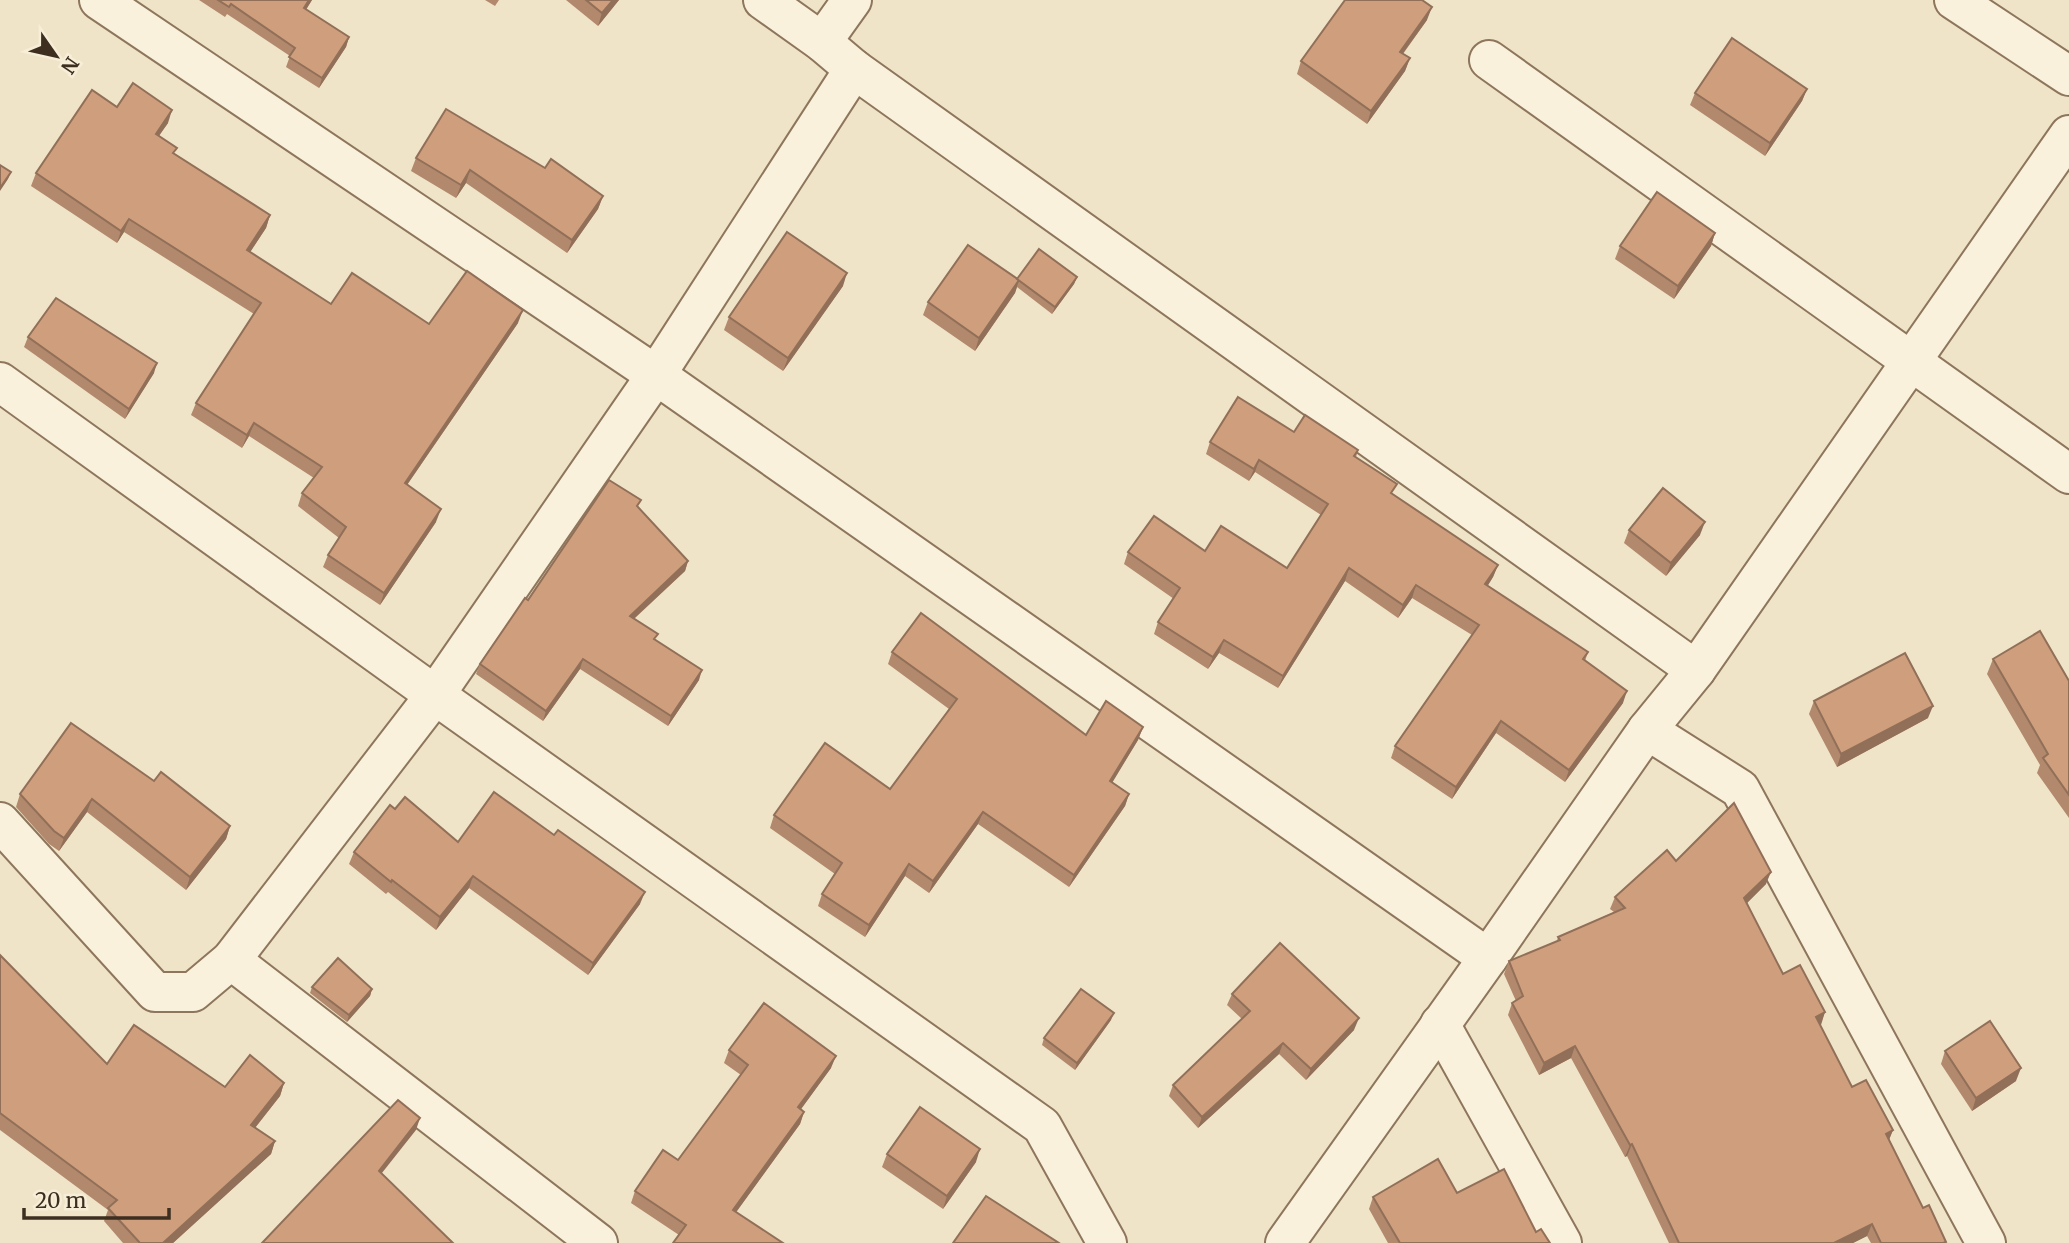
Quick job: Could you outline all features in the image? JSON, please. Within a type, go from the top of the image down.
[{"type":"street","points":[[99,0],[656,375],[1488,958]]},
{"type":"street","points":[[763,0],[822,42],[854,69],[1696,670]]},
{"type":"street","points":[[822,42],[852,0]]},
{"type":"street","points":[[1954,0],[2069,76]]},
{"type":"street","points":[[1489,60],[2069,474]]},
{"type":"street","points":[[0,822],[155,992],[193,992],[231,960],[435,695],[656,375],[854,69]]},
{"type":"street","points":[[1285,1243],[1647,730],[1696,670],[2069,135]]},
{"type":"street","points":[[0,382],[1042,1126],[1107,1243]]},
{"type":"street","points":[[1647,730],[1740,789],[1986,1243]]},
{"type":"street","points":[[231,960],[598,1243]]},
{"type":"street","points":[[1440,1024],[1562,1243]]},
{"type":"building","points":[[218,0],[309,0],[304,8],[349,37],[322,78],[289,57],[295,48],[231,4],[229,7]]},
{"type":"building","points":[[586,0],[613,0],[602,13]]},
{"type":"building","points":[[1345,0],[1422,0],[1432,7],[1400,52],[1410,58],[1371,111],[1301,61]]},
{"type":"building","points":[[1732,38],[1807,89],[1770,143],[1695,93]]},
{"type":"building","points":[[133,83],[172,110],[156,134],[177,148],[173,153],[270,215],[247,250],[331,304],[352,273],[429,324],[467,271],[523,310],[405,483],[441,509],[384,593],[328,555],[346,527],[302,493],[322,467],[254,423],[247,435],[196,403],[261,303],[129,219],[121,231],[36,173],[92,90],[117,107]]},
{"type":"building","points":[[446,109],[545,168],[551,159],[603,196],[572,240],[470,170],[461,185],[416,158]]},
{"type":"building","points":[[0,165],[11,172],[0,188]]},
{"type":"building","points":[[1657,192],[1715,233],[1678,286],[1620,246]]},
{"type":"building","points":[[787,232],[847,273],[788,358],[729,317]]},
{"type":"building","points":[[968,245],[1019,280],[979,338],[928,302]]},
{"type":"building","points":[[1039,249],[1077,277],[1055,307],[1017,279]]},
{"type":"building","points":[[56,298],[157,363],[129,409],[28,337]]},
{"type":"building","points":[[1238,397],[1294,432],[1305,415],[1358,450],[1354,456],[1397,484],[1391,493],[1498,565],[1485,584],[1588,652],[1583,659],[1627,691],[1569,770],[1501,721],[1456,787],[1395,746],[1479,625],[1416,585],[1403,605],[1349,568],[1283,676],[1224,640],[1213,657],[1158,622],[1180,588],[1128,552],[1154,516],[1205,551],[1221,526],[1287,568],[1328,504],[1259,460],[1254,469],[1210,442]]},
{"type":"building","points":[[609,480],[641,500],[637,506],[688,561],[630,616],[658,634],[654,639],[702,670],[671,716],[583,659],[546,711],[480,664],[525,598],[528,600]]},
{"type":"building","points":[[1663,488],[1705,522],[1671,563],[1629,530]]},
{"type":"building","points":[[921,613],[1086,735],[1106,701],[1143,727],[1110,781],[1129,794],[1074,875],[983,812],[933,881],[909,864],[869,925],[822,894],[842,863],[774,815],[825,743],[890,789],[957,699],[892,652]]},
{"type":"building","points":[[2040,631],[2069,681],[2069,795],[2043,758],[2048,754],[1993,659]]},
{"type":"building","points":[[1905,653],[1933,706],[1841,754],[1814,701]]},
{"type":"building","points":[[71,723],[154,781],[161,772],[230,826],[190,877],[92,799],[64,838],[54,831],[20,794]]},
{"type":"building","points":[[494,792],[554,835],[558,830],[645,892],[593,963],[473,876],[440,917],[354,852],[390,805],[395,809],[405,797],[458,842]]},
{"type":"building","points":[[1734,803],[1771,872],[1744,898],[1783,974],[1800,965],[1825,1012],[1816,1017],[1852,1087],[1866,1080],[1893,1130],[1886,1134],[1923,1208],[1929,1205],[1946,1242],[1881,1243],[1872,1224],[1834,1243],[1679,1243],[1632,1144],[1630,1145],[1575,1046],[1544,1063],[1512,1003],[1523,996],[1509,961],[1625,908],[1615,897],[1667,850],[1676,861]]},
{"type":"building","points":[[1280,943],[1359,1018],[1311,1069],[1283,1043],[1202,1117],[1173,1085],[1250,1011],[1232,994]]},
{"type":"building","points":[[0,955],[107,1064],[134,1025],[225,1087],[250,1055],[284,1083],[251,1125],[275,1141],[163,1243],[140,1243],[108,1208],[117,1200],[0,1113]]},
{"type":"building","points":[[338,958],[372,989],[349,1015],[312,987]]},
{"type":"building","points":[[1081,989],[1114,1013],[1077,1063],[1044,1038]]},
{"type":"building","points":[[764,1003],[836,1056],[798,1107],[804,1112],[733,1210],[783,1243],[673,1243],[686,1225],[635,1191],[663,1150],[678,1160],[748,1065],[729,1050]]},
{"type":"building","points":[[1990,1021],[2021,1068],[1976,1098],[1945,1051]]},
{"type":"building","points":[[398,1100],[420,1118],[379,1171],[453,1243],[262,1243]]},
{"type":"building","points":[[920,1107],[980,1149],[947,1196],[887,1154]]},
{"type":"building","points":[[1438,1159],[1457,1193],[1504,1169],[1536,1232],[1541,1229],[1550,1243],[1400,1243],[1373,1197]]},
{"type":"building","points":[[986,1196],[1059,1243],[953,1243]]}]
